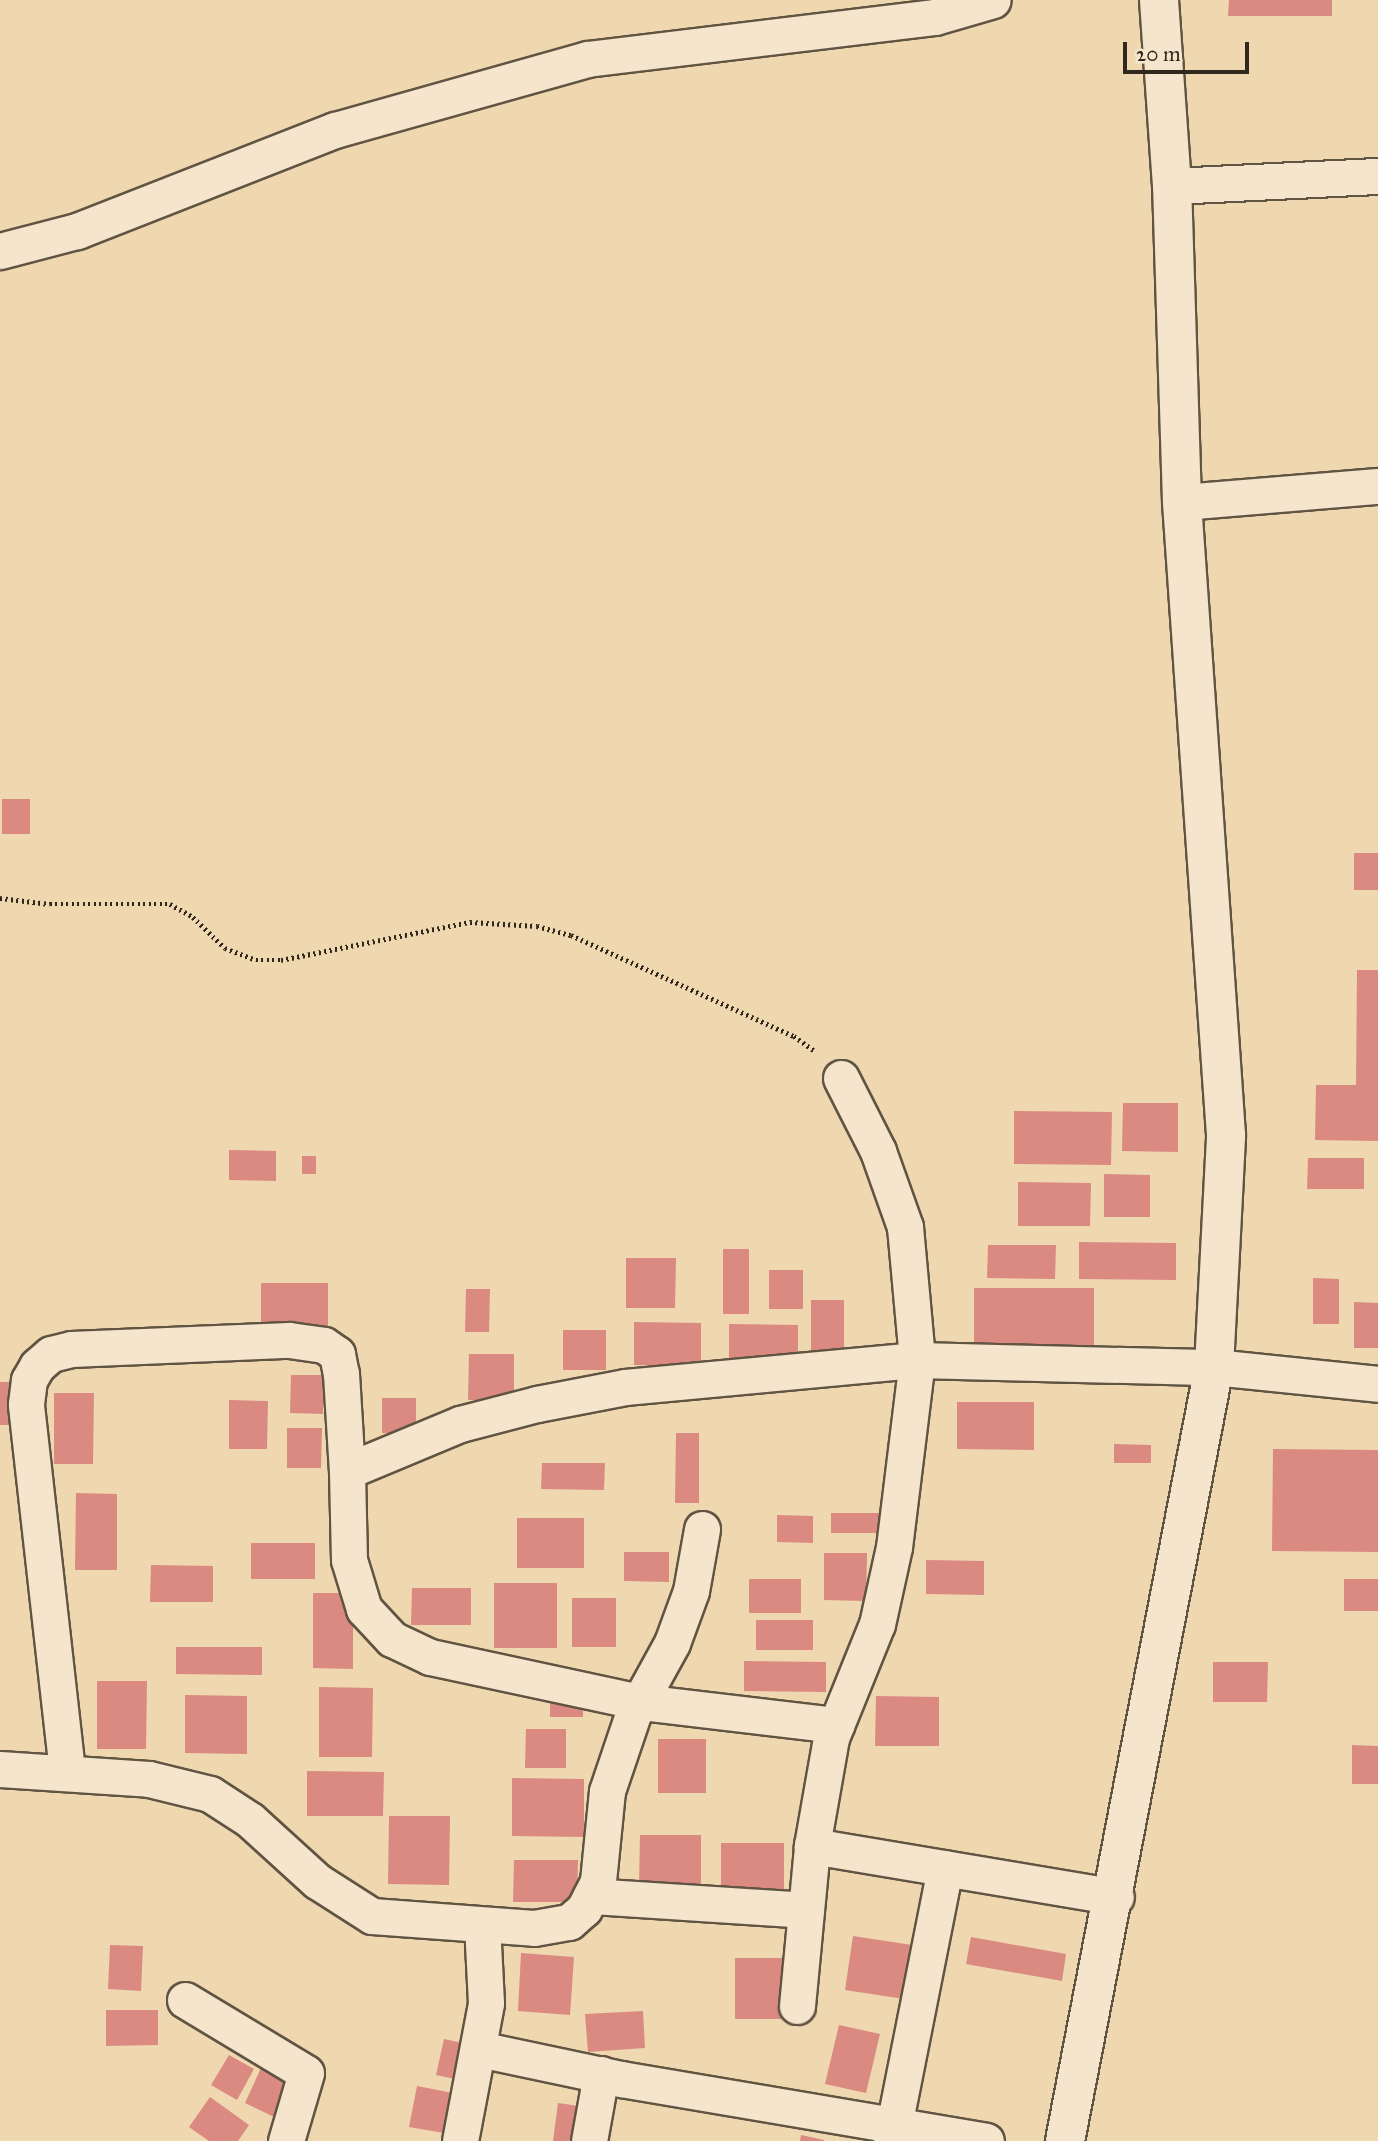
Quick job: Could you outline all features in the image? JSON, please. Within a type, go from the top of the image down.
[{"type":"main road","points":[[1065,2141],[1116,1897],[1214,1367],[1226,1135],[1182,502],[1172,186],[1159,0]]},
{"type":"street","points":[[0,251],[76,231],[335,130],[587,60],[935,17],[993,0]]},
{"type":"street","points":[[1172,186],[1378,176]]},
{"type":"street","points":[[1182,502],[1378,486]]},
{"type":"street","points":[[797,2006],[821,1778],[836,1725],[877,1624],[891,1560],[918,1360],[905,1227],[878,1152],[841,1078]]},
{"type":"street","points":[[67,1771],[26,1404],[29,1380],[37,1366],[51,1354],[71,1349],[289,1340],[324,1345],[337,1354],[341,1374],[348,1471],[349,1560],[363,1609],[392,1639],[430,1657],[640,1702],[836,1725]]},
{"type":"street","points":[[348,1471],[460,1424],[537,1404],[625,1387],[918,1360],[1214,1367],[1378,1384]]},
{"type":"street","points":[[0,1769],[67,1771],[149,1779],[210,1794],[250,1820],[317,1881],[372,1916],[534,1928],[569,1922],[584,1909],[598,1881],[607,1791],[640,1702],[672,1643],[691,1591],[702,1529]]},
{"type":"street","points":[[812,1846],[1116,1897]]},
{"type":"street","points":[[893,2132],[945,1868]]},
{"type":"street","points":[[591,1896],[806,1910]]},
{"type":"street","points":[[468,2139],[486,2003],[482,1925]]},
{"type":"street","points":[[185,2000],[306,2073],[286,2141]]},
{"type":"street","points":[[479,2049],[893,2132],[986,2141]]},
{"type":"street","points":[[589,2141],[601,2074]]},
{"type":"path","points":[[0,898],[51,904],[170,904],[193,917],[225,948],[256,960],[281,960],[470,922],[537,926],[571,935],[794,1036],[841,1078]]},
{"type":"building","points":[[1229,0],[1332,0],[1332,16],[1228,16]]},
{"type":"building","points":[[2,799],[30,799],[30,834],[2,834]]},
{"type":"building","points":[[1354,853],[1378,853],[1378,890],[1354,890]]},
{"type":"building","points":[[1357,970],[1378,970],[1378,1141],[1315,1140],[1316,1085],[1356,1085]]},
{"type":"building","points":[[1123,1103],[1178,1103],[1178,1152],[1122,1151]]},
{"type":"building","points":[[1014,1111],[1112,1112],[1111,1165],[1014,1164]]},
{"type":"building","points":[[229,1150],[276,1151],[276,1181],[229,1180]]},
{"type":"building","points":[[302,1156],[316,1156],[316,1174],[302,1174]]},
{"type":"building","points":[[1308,1158],[1364,1158],[1364,1189],[1307,1189]]},
{"type":"building","points":[[1104,1174],[1150,1175],[1150,1217],[1104,1217]]},
{"type":"building","points":[[1018,1182],[1091,1183],[1090,1226],[1018,1226]]},
{"type":"building","points":[[1079,1242],[1176,1243],[1176,1280],[1079,1279]]},
{"type":"building","points":[[988,1245],[1056,1245],[1055,1279],[987,1278]]},
{"type":"building","points":[[723,1249],[749,1249],[749,1314],[723,1314]]},
{"type":"building","points":[[626,1258],[676,1258],[675,1308],[626,1308]]},
{"type":"building","points":[[769,1270],[803,1270],[803,1309],[769,1309]]},
{"type":"building","points":[[1313,1278],[1339,1279],[1339,1324],[1313,1324]]},
{"type":"building","points":[[261,1283],[328,1283],[328,1329],[261,1328]]},
{"type":"building","points":[[974,1288],[1094,1288],[1094,1349],[974,1348]]},
{"type":"building","points":[[466,1289],[490,1289],[489,1332],[465,1332]]},
{"type":"building","points":[[811,1300],[844,1300],[844,1360],[811,1359]]},
{"type":"building","points":[[1354,1302],[1378,1303],[1378,1348],[1354,1348]]},
{"type":"building","points":[[634,1322],[701,1323],[701,1366],[634,1365]]},
{"type":"building","points":[[729,1324],[798,1325],[798,1361],[729,1360]]},
{"type":"building","points":[[563,1330],[606,1330],[606,1370],[563,1370]]},
{"type":"building","points":[[469,1354],[514,1354],[514,1400],[468,1400]]},
{"type":"building","points":[[291,1375],[323,1375],[323,1414],[290,1413]]},
{"type":"building","points":[[0,1382],[14,1382],[14,1425],[0,1425]]},
{"type":"building","points":[[54,1393],[94,1393],[93,1464],[54,1464]]},
{"type":"building","points":[[382,1398],[416,1398],[416,1433],[382,1433]]},
{"type":"building","points":[[229,1400],[268,1401],[267,1449],[229,1449]]},
{"type":"building","points":[[957,1402],[1034,1402],[1034,1450],[957,1449]]},
{"type":"building","points":[[287,1428],[322,1428],[321,1468],[287,1468]]},
{"type":"building","points":[[676,1433],[699,1433],[699,1503],[675,1503]]},
{"type":"building","points":[[1114,1444],[1151,1445],[1151,1463],[1114,1463]]},
{"type":"building","points":[[1273,1449],[1378,1450],[1378,1552],[1272,1551]]},
{"type":"building","points":[[542,1463],[605,1463],[604,1490],[541,1489]]},
{"type":"building","points":[[76,1493],[117,1494],[117,1570],[75,1570]]},
{"type":"building","points":[[831,1513],[879,1513],[879,1533],[831,1533]]},
{"type":"building","points":[[777,1515],[813,1516],[813,1543],[777,1542]]},
{"type":"building","points":[[517,1518],[584,1518],[584,1568],[517,1568]]},
{"type":"building","points":[[251,1543],[315,1543],[315,1579],[251,1579]]},
{"type":"building","points":[[624,1552],[669,1552],[669,1582],[624,1581]]},
{"type":"building","points":[[824,1553],[867,1553],[866,1601],[824,1600]]},
{"type":"building","points":[[926,1560],[984,1561],[984,1595],[926,1594]]},
{"type":"building","points":[[151,1565],[213,1566],[213,1602],[150,1602]]},
{"type":"building","points":[[749,1579],[801,1579],[801,1613],[749,1613]]},
{"type":"building","points":[[1344,1579],[1378,1579],[1378,1611],[1344,1611]]},
{"type":"building","points":[[494,1583],[557,1583],[557,1648],[494,1648]]},
{"type":"building","points":[[412,1588],[471,1588],[471,1625],[411,1625]]},
{"type":"building","points":[[313,1593],[353,1593],[353,1669],[313,1668]]},
{"type":"building","points":[[572,1598],[616,1598],[616,1647],[572,1647]]},
{"type":"building","points":[[756,1620],[813,1620],[813,1650],[756,1650]]},
{"type":"building","points":[[176,1647],[262,1647],[262,1675],[176,1674]]},
{"type":"building","points":[[744,1661],[826,1662],[826,1692],[744,1691]]},
{"type":"building","points":[[1213,1662],[1268,1662],[1267,1702],[1213,1702]]},
{"type":"building","points":[[97,1681],[147,1681],[146,1749],[97,1749]]},
{"type":"building","points":[[319,1687],[373,1688],[372,1757],[319,1757]]},
{"type":"building","points":[[185,1695],[247,1696],[247,1754],[185,1753]]},
{"type":"building","points":[[876,1696],[939,1697],[939,1746],[875,1746]]},
{"type":"building","points":[[550,1701],[583,1701],[583,1717],[550,1717]]},
{"type":"building","points":[[526,1729],[566,1729],[566,1768],[525,1768]]},
{"type":"building","points":[[658,1739],[706,1739],[706,1793],[658,1793]]},
{"type":"building","points":[[1352,1745],[1378,1746],[1378,1784],[1352,1784]]},
{"type":"building","points":[[307,1771],[384,1772],[383,1816],[307,1816]]},
{"type":"building","points":[[512,1778],[584,1779],[584,1837],[512,1836]]},
{"type":"building","points":[[389,1816],[450,1816],[449,1885],[388,1884]]},
{"type":"building","points":[[640,1835],[701,1835],[701,1887],[639,1887]]},
{"type":"building","points":[[721,1843],[784,1843],[784,1896],[721,1895]]},
{"type":"building","points":[[514,1860],[578,1860],[577,1902],[513,1902]]},
{"type":"building","points":[[853,1936],[912,1945],[904,1999],[845,1990]]},
{"type":"building","points":[[971,1937],[1066,1954],[1062,1981],[966,1964]]},
{"type":"building","points":[[110,1945],[143,1946],[141,1991],[108,1989]]},
{"type":"building","points":[[521,1953],[574,1957],[570,2015],[518,2011]]},
{"type":"building","points":[[735,1958],[784,1958],[784,2019],[735,2019]]},
{"type":"building","points":[[106,2010],[158,2010],[158,2045],[106,2046]]},
{"type":"building","points":[[643,2011],[645,2048],[588,2052],[585,2014]]},
{"type":"building","points":[[839,2025],[880,2034],[866,2093],[825,2084]]},
{"type":"building","points":[[444,2039],[467,2044],[460,2080],[436,2075]]},
{"type":"building","points":[[229,2055],[254,2069],[237,2100],[211,2085]]},
{"type":"building","points":[[261,2068],[291,2082],[274,2117],[245,2103]]},
{"type":"building","points":[[417,2086],[458,2094],[450,2134],[409,2127]]},
{"type":"building","points":[[210,2097],[249,2125],[238,2141],[209,2141],[189,2127]]},
{"type":"building","points":[[558,2103],[586,2107],[582,2141],[553,2141]]},
{"type":"building","points":[[801,2135],[824,2140],[824,2141],[800,2141]]}]
